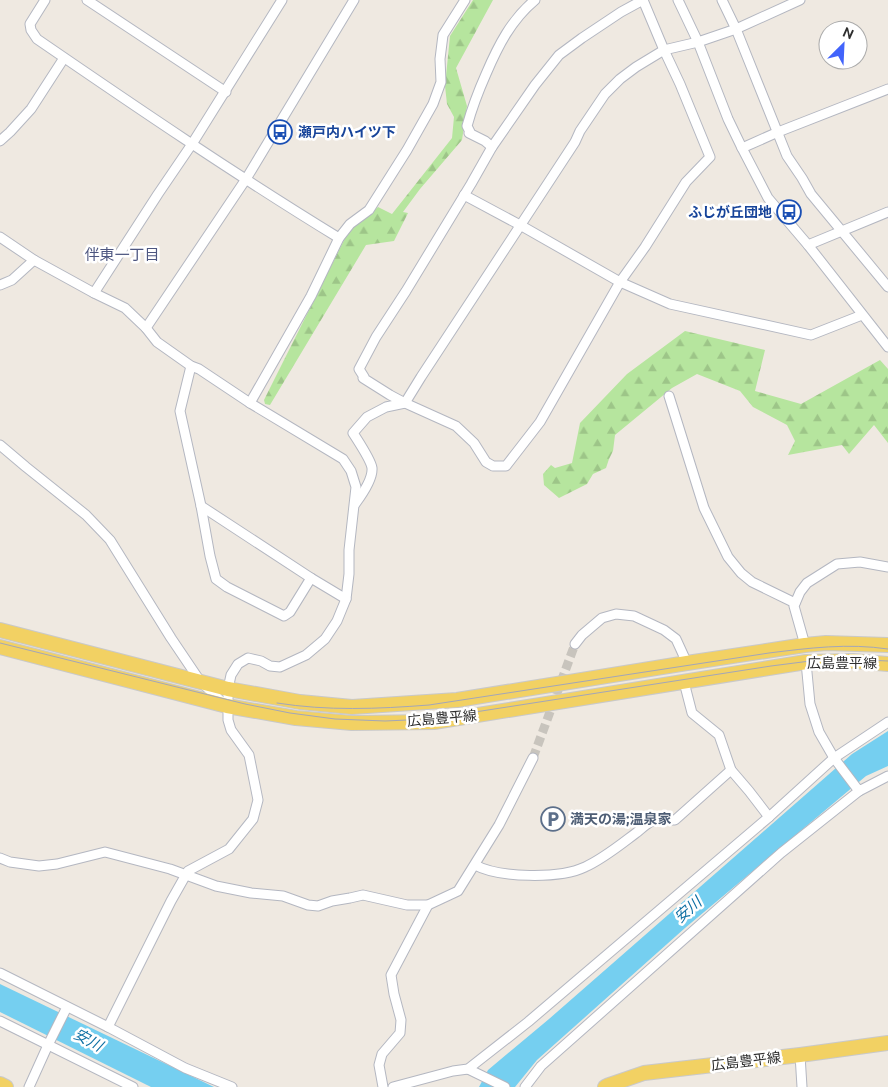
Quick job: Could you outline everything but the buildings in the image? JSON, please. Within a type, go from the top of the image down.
[{"type":"main road","name":"広島豊平線","points":[[0,630],[228,689],[300,702],[352,708],[457,700],[805,645],[826,643],[888,645]]},
{"type":"main road","name":"広島豊平線","points":[[0,647],[227,706],[296,718],[352,723],[434,722],[806,662],[853,661],[888,664]]},
{"type":"main road","name":"広島豊平線","points":[[605,1086],[644,1073],[888,1043]]},
{"type":"main road","points":[[0,1084],[6,1087]]},
{"type":"street","points":[[45,0],[30,24],[31,30],[37,39],[192,144],[339,238]]},
{"type":"street","points":[[87,0],[226,92]]},
{"type":"street","points":[[94,293],[226,92],[282,0]]},
{"type":"street","points":[[146,328],[246,179],[354,0]]},
{"type":"street","points":[[250,403],[311,296],[339,238],[350,224],[369,210],[407,150],[433,104],[440,82],[443,35],[465,0]]},
{"type":"street","points":[[492,147],[469,133],[467,126],[472,106],[505,34],[510,26],[535,0]]},
{"type":"street","points":[[643,0],[710,157],[686,182],[645,247],[620,282],[540,422],[506,466],[493,466],[486,462],[474,443],[456,426],[390,395],[363,378],[359,369],[376,337],[406,291],[492,147],[535,84],[559,55],[621,12],[643,0]]},
{"type":"street","points":[[678,0],[698,42],[728,119],[768,198],[808,245],[888,348]]},
{"type":"street","points":[[722,0],[736,29],[787,156],[811,194],[888,287]]},
{"type":"street","points":[[354,506],[364,492],[373,470],[353,433],[367,417],[386,407],[405,403],[575,142],[604,94],[620,79],[664,50],[698,42],[736,29],[800,0]]},
{"type":"street","points":[[0,141],[31,109],[64,58]]},
{"type":"street","points":[[742,148],[888,89]]},
{"type":"street","points":[[464,195],[520,224],[620,282],[670,304],[811,335],[862,315]]},
{"type":"street","points":[[808,245],[888,212]]},
{"type":"street","points":[[0,237],[34,260],[125,308],[146,328],[157,342],[191,366],[199,369],[343,460],[351,472],[356,487],[346,599],[337,621],[325,638],[306,654],[280,667],[270,666],[248,658],[238,664],[231,675],[228,689],[228,720],[231,730],[249,755],[258,800],[253,819],[229,849],[188,871],[108,1027]]},
{"type":"street","points":[[0,285],[12,280],[34,260]]},
{"type":"street","points":[[191,366],[180,410],[216,579],[227,587],[284,616],[290,612],[311,578]]},
{"type":"street","points":[[669,396],[704,508],[728,557],[741,573],[752,582],[795,603]]},
{"type":"street","points":[[0,445],[86,515],[110,540],[170,638],[200,681],[227,706]]},
{"type":"street","points":[[201,506],[346,599]]},
{"type":"street","points":[[805,645],[794,606],[800,592],[807,583],[837,564],[860,562],[888,567]]},
{"type":"street","points":[[575,644],[582,635],[602,618],[616,614],[634,616],[664,630],[676,639],[687,663]]},
{"type":"street","points":[[806,662],[810,704],[819,732],[834,758],[857,789]]},
{"type":"street","points":[[684,682],[692,713],[719,735],[731,770],[769,817]]},
{"type":"street","points":[[468,1069],[528,1022],[769,817],[834,758],[888,722]]},
{"type":"street","points":[[0,858],[10,862],[39,866],[57,864],[105,852],[170,869],[216,886],[251,893],[284,896],[308,905],[318,906],[362,895],[407,905],[428,905],[458,891],[500,825],[533,758]]},
{"type":"street","points":[[475,865],[483,869],[519,875],[571,872],[585,867],[653,821],[675,820],[731,770]]},
{"type":"street","points":[[524,1087],[541,1066],[781,853],[857,789],[888,776]]},
{"type":"street","points":[[383,1087],[379,1065],[382,1054],[400,1033],[401,1020],[391,975],[428,905]]},
{"type":"street","points":[[0,973],[185,1068],[232,1087]]},
{"type":"street","points":[[30,1087],[66,1008]]},
{"type":"street","points":[[0,1021],[49,1043],[132,1087]]},
{"type":"street","points":[[800,1055],[802,1087]]},
{"type":"street","points":[[393,1087],[453,1070],[468,1069],[504,1087]]},
{"type":"green space","points":[[473,0],[493,0],[456,68],[467,106],[462,140],[403,212],[408,213],[394,241],[366,245],[270,405],[265,404],[264,400],[349,230],[378,207],[392,214],[452,138],[454,117],[447,104],[445,86],[450,36]]},
{"type":"green space","points":[[685,331],[765,350],[755,391],[801,404],[880,360],[888,369],[888,443],[874,425],[849,454],[842,445],[788,455],[795,441],[787,425],[753,407],[740,391],[697,374],[672,388],[615,435],[613,451],[606,468],[593,474],[587,484],[559,498],[544,485],[543,474],[551,465],[555,468],[572,463],[580,423],[627,374]]},
{"type":"water","name":"安川","points":[[888,731],[888,766],[866,776],[685,928],[537,1060],[515,1087],[479,1087],[488,1070],[852,754]]},
{"type":"water","name":"安川","points":[[0,984],[214,1087],[151,1087],[0,1012]]},
{"type":"tunnel","points":[[533,758],[575,644]]},
{"type":"tram line","points":[[0,643],[245,704],[335,719],[385,721],[430,719],[818,660],[888,661]]},
{"type":"tram line","points":[[277,703],[296,706],[353,708],[429,705],[784,651],[843,646],[888,649]]},
{"type":"place","name":"瀬戸内ハイツ下","points":[[280,132]]},
{"type":"place","name":"ふじが丘団地","points":[[789,212]]},
{"type":"place","name":"満天の湯;温泉家","points":[[553,819]]},
{"type":"district","name":"伴東一丁目","points":[[122,255]]}]
